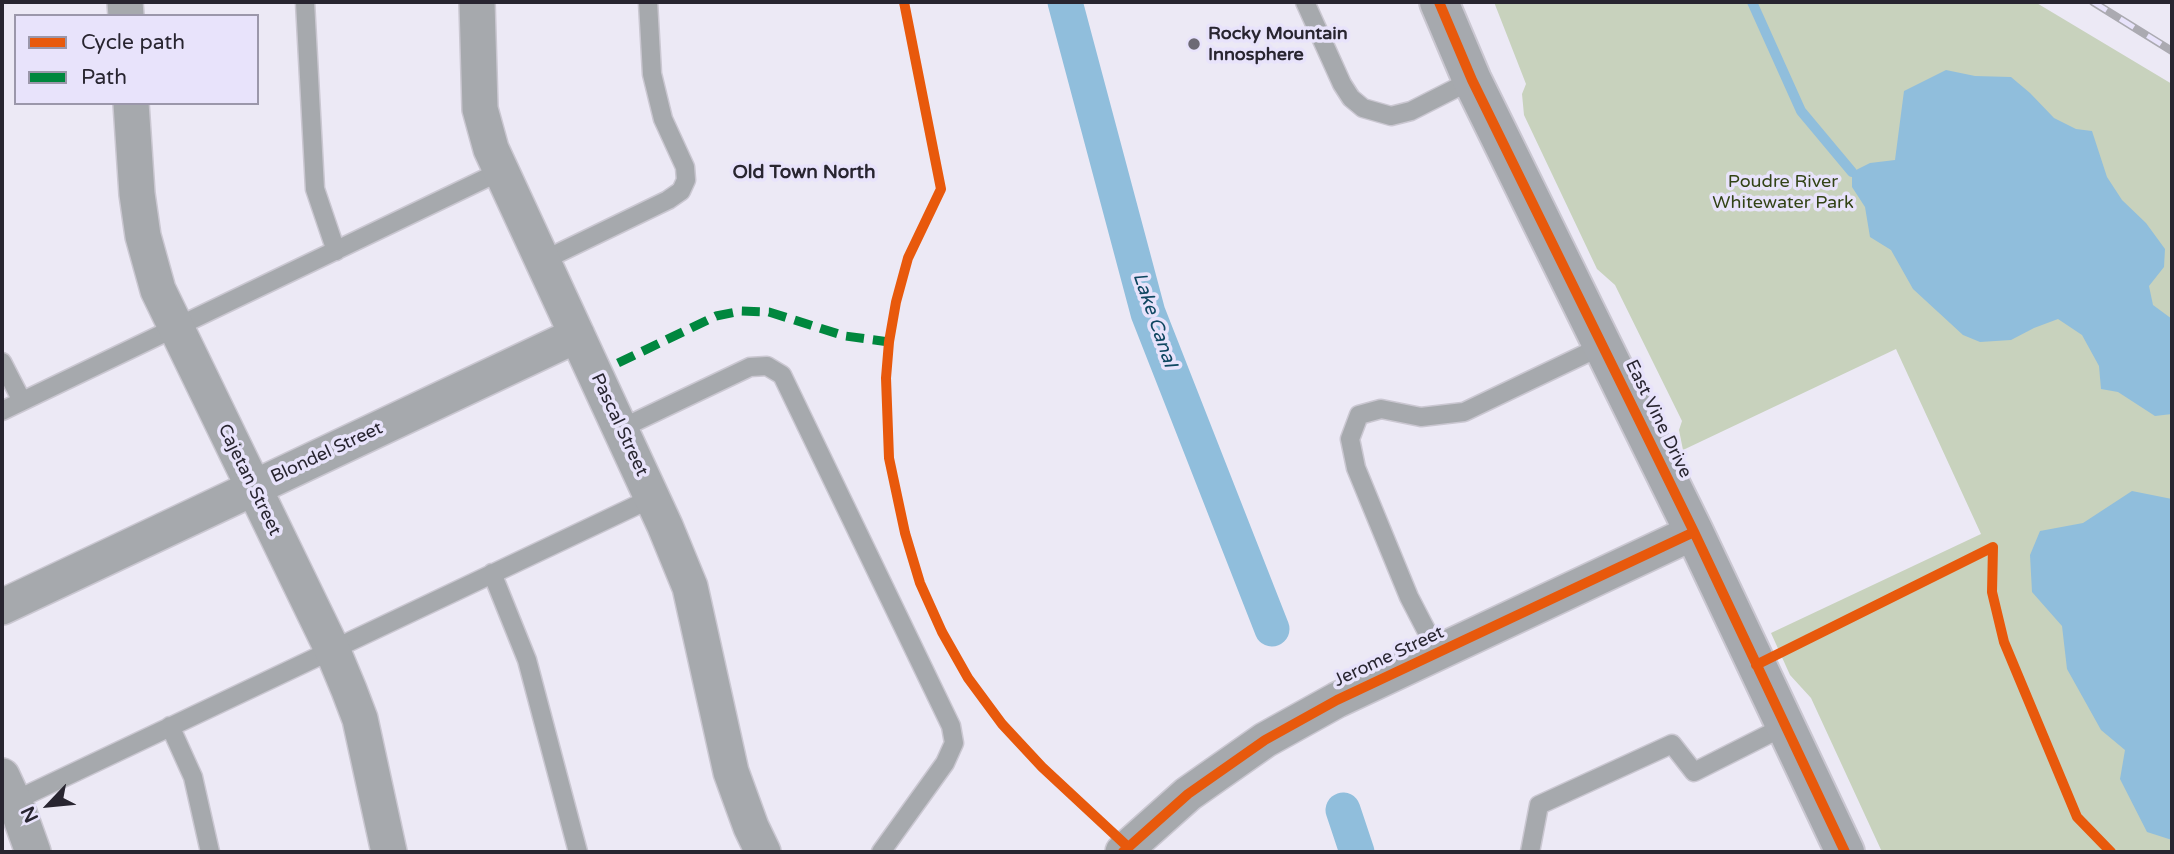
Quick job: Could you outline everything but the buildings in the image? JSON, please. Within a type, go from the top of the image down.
[{"type":"main road","name":"East Vine Drive","points":[[1439,2],[1472,80],[1693,532],[1845,852]]},
{"type":"street","name":"Pascal Street","points":[[477,2],[480,109],[491,149],[621,429],[690,587],[731,772],[763,852]]},
{"type":"street","name":"Cajetan Street","points":[[131,105],[137,194],[143,236],[158,290],[332,649],[360,719],[390,852]]},
{"type":"street","name":"Blondel Street","points":[[2,607],[577,335]]},
{"type":"street","name":"Jerome Street","points":[[1123,852],[1188,794],[1265,740],[1337,700],[1693,532]]},
{"type":"street","points":[[8,788],[33,852]]},
{"type":"lane","points":[[305,2],[315,189],[336,251]]},
{"type":"lane","points":[[542,261],[668,200],[681,191],[686,180],[685,167],[663,119],[652,74],[648,2]]},
{"type":"lane","points":[[1305,2],[1342,84],[1351,98],[1363,108],[1391,116],[1411,111],[1472,80]]},
{"type":"lane","points":[[2,411],[501,171]]},
{"type":"lane","points":[[1437,653],[1412,604],[1356,468],[1350,439],[1359,415],[1381,409],[1421,416],[1464,412],[1602,346]]},
{"type":"lane","points":[[2,362],[22,401]]},
{"type":"lane","points":[[621,429],[750,367],[767,366],[782,375],[951,726],[954,743],[945,764],[881,852]]},
{"type":"lane","points":[[8,788],[170,726],[652,498]]},
{"type":"lane","points":[[492,573],[527,660],[578,852]]},
{"type":"lane","points":[[170,726],[193,777],[210,852]]},
{"type":"lane","points":[[1530,852],[1539,805],[1672,744],[1694,772],[1785,726]]},
{"type":"green space","name":"Poudre River Whitewater Park","points":[[1494,2],[2035,2],[2172,84],[2172,852],[1882,852],[1811,698],[1790,675],[1771,633],[1981,534],[1896,349],[1683,450],[1679,430],[1682,421],[1615,285],[1597,269],[1524,115],[1522,94],[1526,84]]},
{"type":"water","points":[[1946,70],[1975,76],[2011,77],[2054,118],[2076,129],[2092,131],[2107,177],[2122,200],[2146,223],[2165,249],[2164,267],[2149,286],[2153,305],[2172,319],[2172,414],[2155,416],[2118,392],[2101,389],[2099,366],[2082,335],[2058,319],[2011,340],[1980,342],[1963,335],[1913,289],[1891,250],[1870,237],[1865,207],[1852,187],[1852,172],[1870,163],[1895,160],[1904,91]]},
{"type":"water","points":[[2132,491],[2172,499],[2172,840],[2147,832],[2120,779],[2125,750],[2101,730],[2067,669],[2062,626],[2032,592],[2030,555],[2040,531],[2083,523]]},
{"type":"waterway","name":"Lake Canal","points":[[1065,2],[1148,313],[1272,629]]},
{"type":"waterway","points":[[1752,2],[1801,111],[1852,172]]},
{"type":"waterway","name":"Lake Canal","points":[[1343,810],[1357,852]]},
{"type":"railway","points":[[2093,2],[2172,51]]},
{"type":"marked path","points":[[618,363],[716,316],[741,311],[769,312],[845,336],[889,342]]},
{"type":"cycle path","points":[[904,2],[941,189],[908,258],[889,342],[886,378],[889,458],[905,533],[920,583],[942,632],[968,678],[1002,724],[1042,767],[1128,847]]},
{"type":"cycle path","points":[[1439,2],[1472,80],[1694,532],[1845,852]]},
{"type":"cycle path","points":[[1123,852],[1188,794],[1265,740],[1337,700],[1694,532]]},
{"type":"cycle path","points":[[1756,665],[1993,547],[1992,592],[2004,642],[2077,817],[2111,852]]},
{"type":"place","name":"Rocky Mountain Innosphere","points":[[1194,44]]},
{"type":"district","name":"Old Town North","points":[[804,173]]}]
